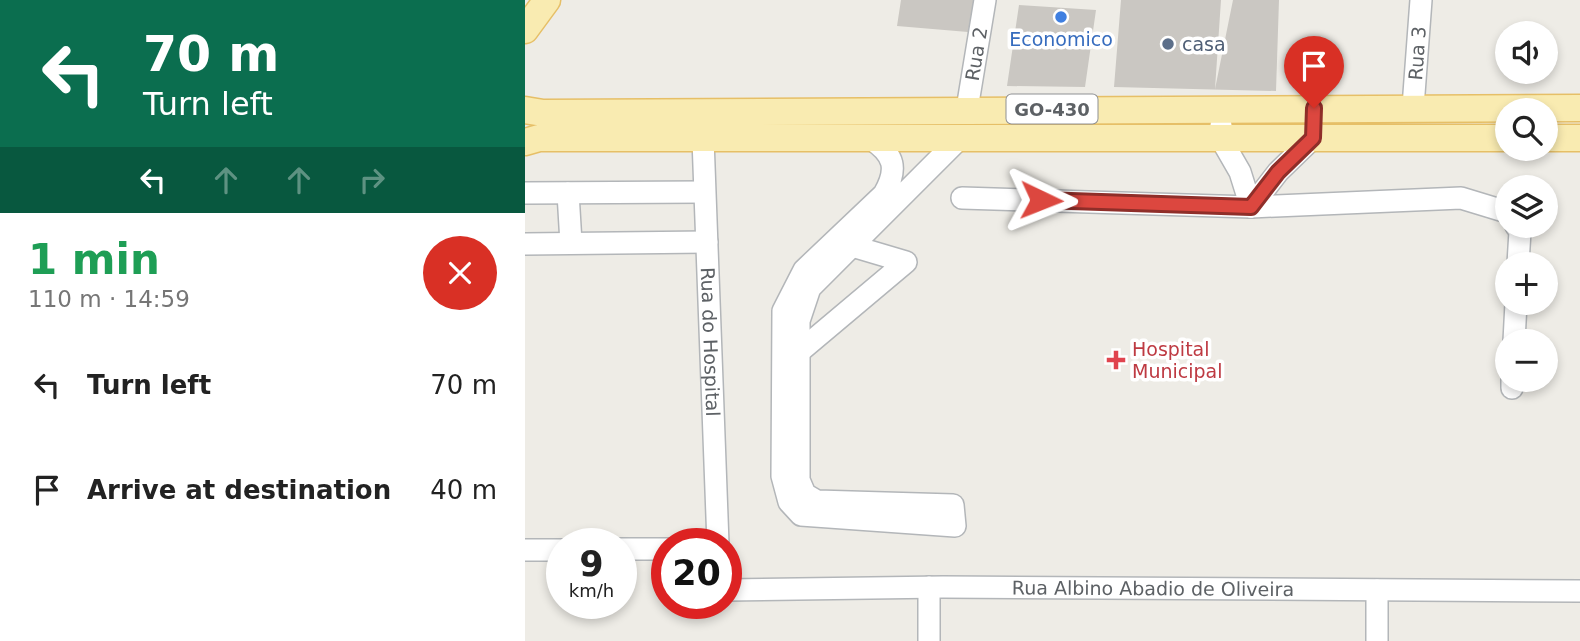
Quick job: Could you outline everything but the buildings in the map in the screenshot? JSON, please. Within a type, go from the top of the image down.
[{"type":"main road","points":[[525,5],[529,0]]},
{"type":"main road","points":[[525,30],[547,0]]},
{"type":"main road","points":[[1209,108],[1209,139]]},
{"type":"main road","name":"GO-430","points":[[525,110],[556,113],[1580,108]]},
{"type":"main road","name":"GO-430","points":[[525,142],[539,138],[1495,138]]},
{"type":"main road","points":[[1558,138],[1580,138]]},
{"type":"street","name":"Rua 2","points":[[967,109],[985,0]]},
{"type":"street","name":"Rua 3","points":[[1413,107],[1421,0]]},
{"type":"street","points":[[1251,207],[1278,172],[1313,138],[1314,108]]},
{"type":"street","points":[[871,139],[882,146],[892,161],[892,179],[884,194],[804,270],[783,311],[782,475],[789,502],[801,515],[955,526],[953,506],[817,501],[804,494],[799,480],[799,321],[810,288],[960,138]]},
{"type":"street","name":"Rua do Hospital","points":[[703,139],[717,528]]},
{"type":"street","points":[[1209,139],[1240,172],[1251,207]]},
{"type":"street","points":[[525,193],[704,192]]},
{"type":"street","points":[[568,193],[571,243]]},
{"type":"street","points":[[963,198],[1251,207],[1461,198],[1495,208]]},
{"type":"street","points":[[525,244],[707,242]]},
{"type":"street","points":[[799,352],[907,262],[852,246]]},
{"type":"street","points":[[525,550],[546,550]]},
{"type":"street","points":[[929,587],[929,641]]},
{"type":"street","name":"Rua Albino Abadio de Oliveira","points":[[742,590],[929,587],[1580,591]]},
{"type":"street","points":[[1377,590],[1377,641]]},
{"type":"place","name":"Economico","points":[[1061,17]]},
{"type":"place","name":"casa","points":[[1168,44]]},
{"type":"place","name":"Hospital Municipal","points":[[1116,360]]},
{"type":"route","points":[[1041,200],[1251,207],[1278,172],[1313,138],[1314,108]]}]
